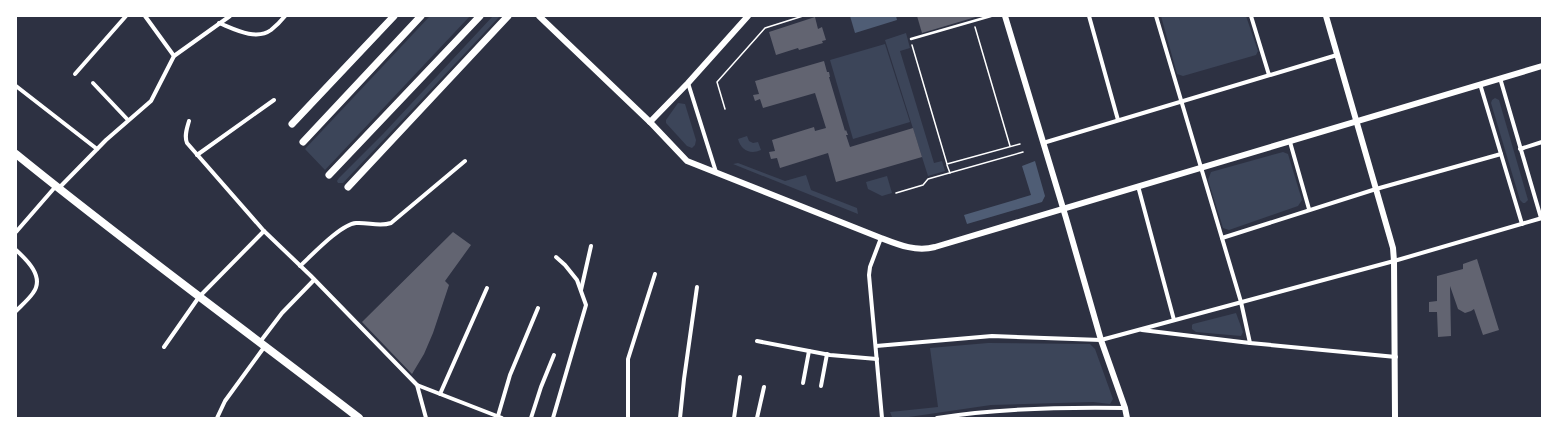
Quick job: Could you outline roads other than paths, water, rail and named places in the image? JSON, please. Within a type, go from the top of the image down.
[{"type":"main road","points":[[292,124],[394,16]]},
{"type":"main road","points":[[303,142],[421,16]]},
{"type":"main road","points":[[329,176],[480,16]]},
{"type":"main road","points":[[348,187],[508,16]]},
{"type":"main road","points":[[16,154],[199,297],[359,418]]},
{"type":"street","points":[[75,74],[126,16]]},
{"type":"street","points":[[145,16],[174,56]]},
{"type":"street","points":[[16,232],[57,187],[128,120],[151,101],[174,56],[230,16]]},
{"type":"street","points":[[219,23],[249,34],[258,34],[272,30],[285,16]]},
{"type":"street","points":[[539,16],[650,122],[687,161],[881,238],[911,248],[930,248],[1138,186],[1201,169],[1542,66]]},
{"type":"street","points":[[650,122],[748,16]]},
{"type":"street","points":[[1005,16],[1101,340],[1125,408],[1127,418]]},
{"type":"street","points":[[1088,16],[1118,120]]},
{"type":"street","points":[[1156,16],[1241,302],[1250,343]]},
{"type":"street","points":[[1251,16],[1269,75]]},
{"type":"street","points":[[1326,16],[1392,248],[1394,261],[1396,357],[1395,418]]},
{"type":"street","points":[[1043,143],[1337,55]]},
{"type":"street","points":[[876,346],[992,336],[1101,340],[1394,261],[1541,218],[1500,78]]},
{"type":"street","points":[[93,82],[128,120]]},
{"type":"street","points":[[688,82],[716,172]]},
{"type":"street","points":[[1480,84],[1522,224]]},
{"type":"street","points":[[16,86],[97,149]]},
{"type":"street","points":[[197,155],[274,100]]},
{"type":"street","points":[[189,121],[185,139],[197,155],[264,231],[417,385],[500,417],[510,375],[538,308]]},
{"type":"street","points":[[1290,142],[1309,209]]},
{"type":"street","points":[[1520,149],[1542,142]]},
{"type":"street","points":[[1222,238],[1309,209],[1501,154]]},
{"type":"street","points":[[300,266],[340,230],[349,224],[390,224],[465,161]]},
{"type":"street","points":[[1138,186],[1174,320]]},
{"type":"street","points":[[164,346],[199,297],[264,231]]},
{"type":"street","points":[[881,238],[870,267],[869,275],[882,418]]},
{"type":"street","points":[[581,291],[591,246]]},
{"type":"street","points":[[16,250],[33,268],[36,284],[34,292],[16,311]]},
{"type":"street","points":[[553,418],[586,305],[577,280],[565,265],[556,257]]},
{"type":"street","points":[[628,418],[628,359],[655,274]]},
{"type":"street","points":[[217,418],[225,402],[282,313],[314,280]]},
{"type":"street","points":[[680,418],[696,287]]},
{"type":"street","points":[[440,394],[487,288]]},
{"type":"street","points":[[1140,330],[1250,343],[1396,357]]},
{"type":"street","points":[[757,341],[827,354],[877,359]]},
{"type":"street","points":[[803,383],[809,351]]},
{"type":"street","points":[[821,386],[827,354]]},
{"type":"street","points":[[531,418],[541,387],[554,355]]},
{"type":"street","points":[[734,418],[740,377]]},
{"type":"street","points":[[417,385],[426,418]]},
{"type":"street","points":[[757,418],[764,387]]},
{"type":"street","points":[[937,418],[978,412],[1125,408]]},
{"type":"lane","points":[[911,39],[991,16]]}]
